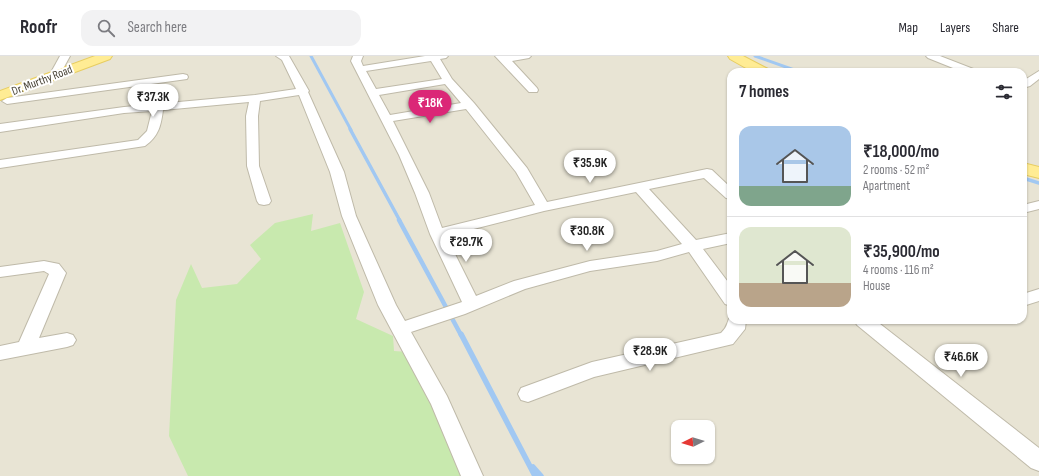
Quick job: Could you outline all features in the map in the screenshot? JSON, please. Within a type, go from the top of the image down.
[{"type":"main road","name":"Dr. Murthy Road","points":[[7,96],[106,56]]},
{"type":"main road","points":[[734,56],[756,68]]},
{"type":"main road","points":[[1027,169],[1039,173]]},
{"type":"street","points":[[54,76],[65,56]]},
{"type":"street","points":[[281,56],[286,58],[304,91],[337,172],[349,216],[387,305],[440,402],[472,476]]},
{"type":"street","points":[[358,56],[356,61],[374,93],[419,187],[465,307]]},
{"type":"street","points":[[360,69],[437,56],[448,81],[522,171],[543,207]]},
{"type":"street","points":[[502,58],[526,56]]},
{"type":"street","points":[[932,56],[962,68]]},
{"type":"street","points":[[502,58],[533,90]]},
{"type":"street","points":[[1027,83],[1039,74]]},
{"type":"street","points":[[0,111],[7,96],[183,77]]},
{"type":"street","points":[[374,93],[448,81]]},
{"type":"street","points":[[0,128],[158,106],[255,98],[304,91]]},
{"type":"street","points":[[255,98],[252,116],[253,166],[264,201]]},
{"type":"street","points":[[0,164],[141,143],[150,138],[154,130],[158,106]]},
{"type":"street","points":[[387,120],[470,106]]},
{"type":"street","points":[[437,234],[543,207],[707,173],[727,191]]},
{"type":"street","points":[[639,187],[666,214],[718,279],[727,294]]},
{"type":"street","points":[[1027,208],[1039,205]]},
{"type":"street","points":[[400,329],[465,307],[520,285],[590,266],[657,256],[692,246],[727,239]]},
{"type":"street","points":[[0,272],[44,266],[53,268],[58,273],[25,349]]},
{"type":"street","points":[[1027,299],[1039,295]]},
{"type":"street","points":[[528,394],[592,370],[727,339],[736,329],[737,324]]},
{"type":"street","points":[[868,324],[1039,461]]},
{"type":"street","points":[[0,353],[67,340]]},
{"type":"shaded area","points":[[0,56],[1039,56],[1039,476],[0,476]]},
{"type":"green space","points":[[313,214],[311,231],[340,223],[364,292],[356,319],[393,336],[394,351],[408,352],[469,476],[188,476],[169,436],[176,300],[191,264],[202,288],[237,284],[261,259],[250,245],[275,223]]},
{"type":"waterway","points":[[311,56],[351,130]]},
{"type":"waterway","points":[[755,56],[789,68]]},
{"type":"waterway","points":[[350,129],[400,221]]},
{"type":"waterway","points":[[1027,179],[1039,183]]},
{"type":"waterway","points":[[399,220],[461,335]]},
{"type":"waterway","points":[[461,334],[535,476]]},
{"type":"waterway","points":[[533,467],[541,476]]}]
